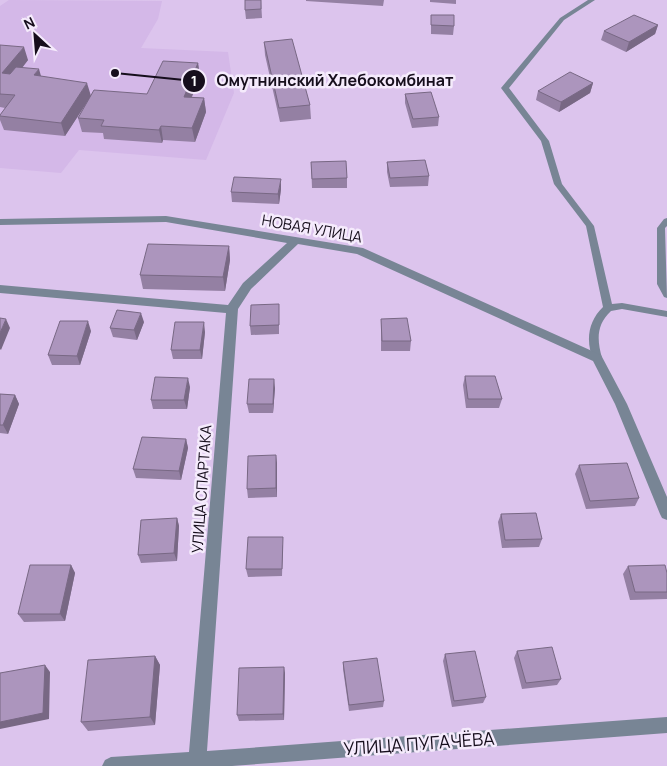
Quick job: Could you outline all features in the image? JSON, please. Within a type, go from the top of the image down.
[{"type":"street","name":"НОВАЯ УЛИЦА","points":[[0,222],[166,219],[359,251],[597,358]]},
{"type":"street","name":"УЛИЦА СПАРТАКА","points":[[197,763],[232,309],[243,288],[268,268],[295,241]]},
{"type":"street","points":[[0,288],[232,309]]},
{"type":"street","points":[[597,358],[621,404],[667,514]]},
{"type":"street","name":"УЛИЦА ПУГАЧЁВА","points":[[111,766],[197,763],[667,725]]},
{"type":"lane","points":[[592,0],[562,19],[505,88],[545,141],[558,184],[590,226],[608,308]]},
{"type":"lane","points":[[667,221],[661,228],[661,284],[667,295]]},
{"type":"lane","points":[[597,358],[594,347],[594,332],[598,316],[608,308],[622,306],[667,314]]},
{"type":"shaded area","points":[[9,0],[162,1],[158,19],[141,48],[228,52],[234,93],[206,160],[79,150],[61,173],[0,168],[0,6]]},
{"type":"building","points":[[245,0],[261,0],[261,9],[245,10]]},
{"type":"building","points":[[431,15],[454,15],[454,26],[431,25]]},
{"type":"building","points":[[634,15],[658,25],[629,42],[604,31]]},
{"type":"building","points":[[292,39],[310,105],[279,108],[264,42]]},
{"type":"building","points":[[0,45],[24,47],[2,73],[10,74],[16,67],[39,69],[34,75],[87,83],[61,123],[0,116],[15,95],[0,94]]},
{"type":"building","points":[[163,61],[198,63],[184,97],[204,98],[192,128],[161,126],[159,130],[101,126],[104,120],[78,118],[94,90],[147,94]]},
{"type":"building","points":[[570,72],[593,83],[561,102],[538,91]]},
{"type":"building","points":[[431,92],[439,117],[413,119],[405,94]]},
{"type":"building","points":[[425,160],[429,176],[390,178],[387,162]]},
{"type":"building","points":[[346,161],[347,178],[312,179],[311,162]]},
{"type":"building","points":[[234,177],[281,179],[278,194],[231,192]]},
{"type":"building","points":[[148,244],[229,246],[223,277],[140,275]]},
{"type":"building","points":[[279,304],[279,325],[250,326],[251,305]]},
{"type":"building","points":[[117,310],[141,313],[134,330],[110,328]]},
{"type":"building","points":[[0,318],[6,319],[0,333]]},
{"type":"building","points":[[407,318],[411,341],[382,341],[381,319]]},
{"type":"building","points":[[60,321],[88,321],[77,356],[48,355]]},
{"type":"building","points":[[175,322],[204,322],[200,350],[171,350]]},
{"type":"building","points":[[465,376],[495,376],[502,399],[468,399]]},
{"type":"building","points":[[155,377],[188,378],[184,400],[151,400]]},
{"type":"building","points":[[249,379],[274,379],[273,404],[247,404]]},
{"type":"building","points":[[0,394],[15,395],[3,425],[0,425]]},
{"type":"building","points":[[142,437],[186,439],[179,471],[133,469]]},
{"type":"building","points":[[276,455],[276,488],[247,489],[248,456]]},
{"type":"building","points":[[627,463],[639,498],[590,501],[579,465]]},
{"type":"building","points":[[536,513],[542,539],[505,540],[501,514]]},
{"type":"building","points":[[177,518],[174,553],[138,555],[141,520]]},
{"type":"building","points":[[248,537],[283,537],[282,569],[246,569]]},
{"type":"building","points":[[30,565],[71,565],[60,614],[18,614]]},
{"type":"building","points":[[665,565],[667,592],[635,592],[628,566]]},
{"type":"building","points":[[552,647],[561,679],[526,683],[517,651]]},
{"type":"building","points":[[475,651],[486,697],[454,701],[445,654]]},
{"type":"building","points":[[155,656],[150,717],[81,722],[88,660]]},
{"type":"building","points":[[377,658],[384,701],[349,705],[343,662]]},
{"type":"building","points":[[45,665],[43,713],[0,722],[0,673]]},
{"type":"building","points":[[284,667],[283,714],[237,715],[239,668]]},
{"type":"place","name":"Омутнинский Хлебокомбинат","points":[[115,73]]}]
